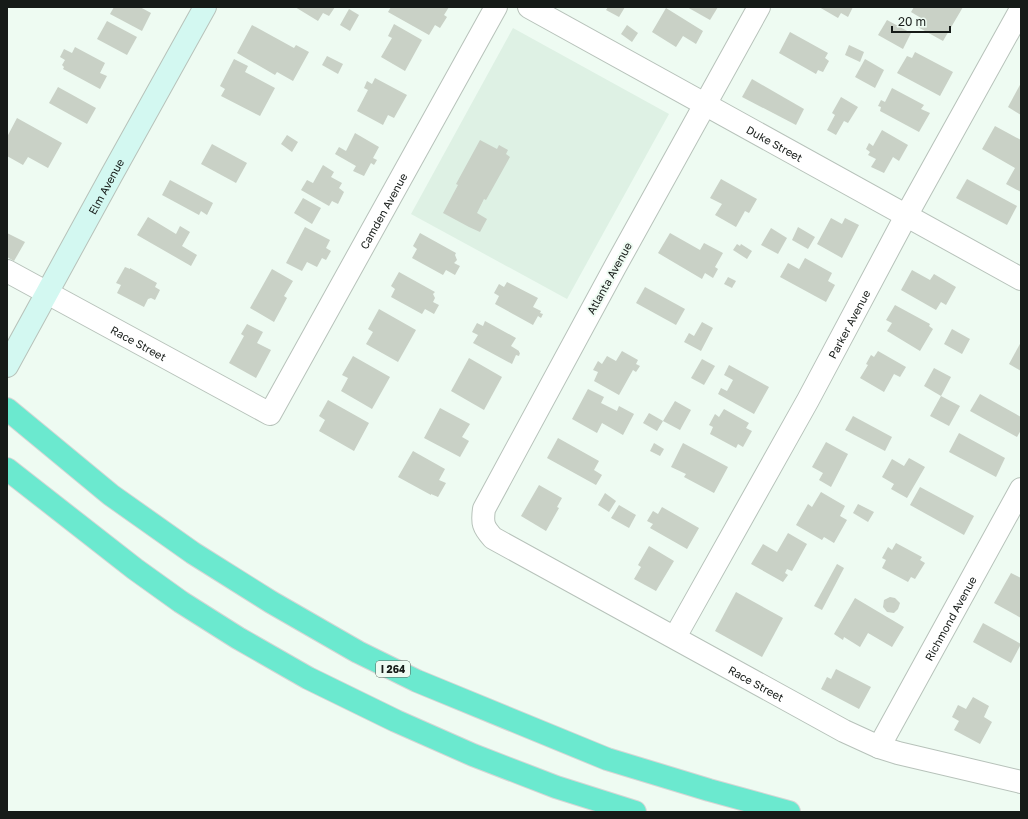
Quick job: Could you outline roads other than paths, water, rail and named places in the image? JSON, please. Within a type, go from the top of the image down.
[{"type":"highway","name":"I 264","points":[[7,409],[111,495],[193,553],[271,602],[358,652],[417,681],[606,758],[709,790],[789,812]]},
{"type":"highway","points":[[13,473],[135,569],[181,602],[238,638],[308,678],[396,721],[473,755],[556,788],[635,812]]},
{"type":"main road","name":"Elm Avenue","points":[[7,366],[205,7]]},
{"type":"street","name":"Camden Avenue","points":[[270,414],[496,7]]},
{"type":"street","name":"Duke Street","points":[[529,7],[1021,279]]},
{"type":"street","name":"Atlanta Avenue","points":[[507,545],[493,538],[486,530],[482,519],[484,509],[759,7]]},
{"type":"street","name":"Parker Avenue","points":[[675,637],[808,400],[906,216],[1021,9]]},
{"type":"street","name":"Race Street","points":[[7,271],[270,414]]},
{"type":"street","name":"Richmond Avenue","points":[[879,747],[1021,489]]},
{"type":"street","name":"Race Street","points":[[507,545],[844,731],[879,747],[898,753],[1021,782]]}]
